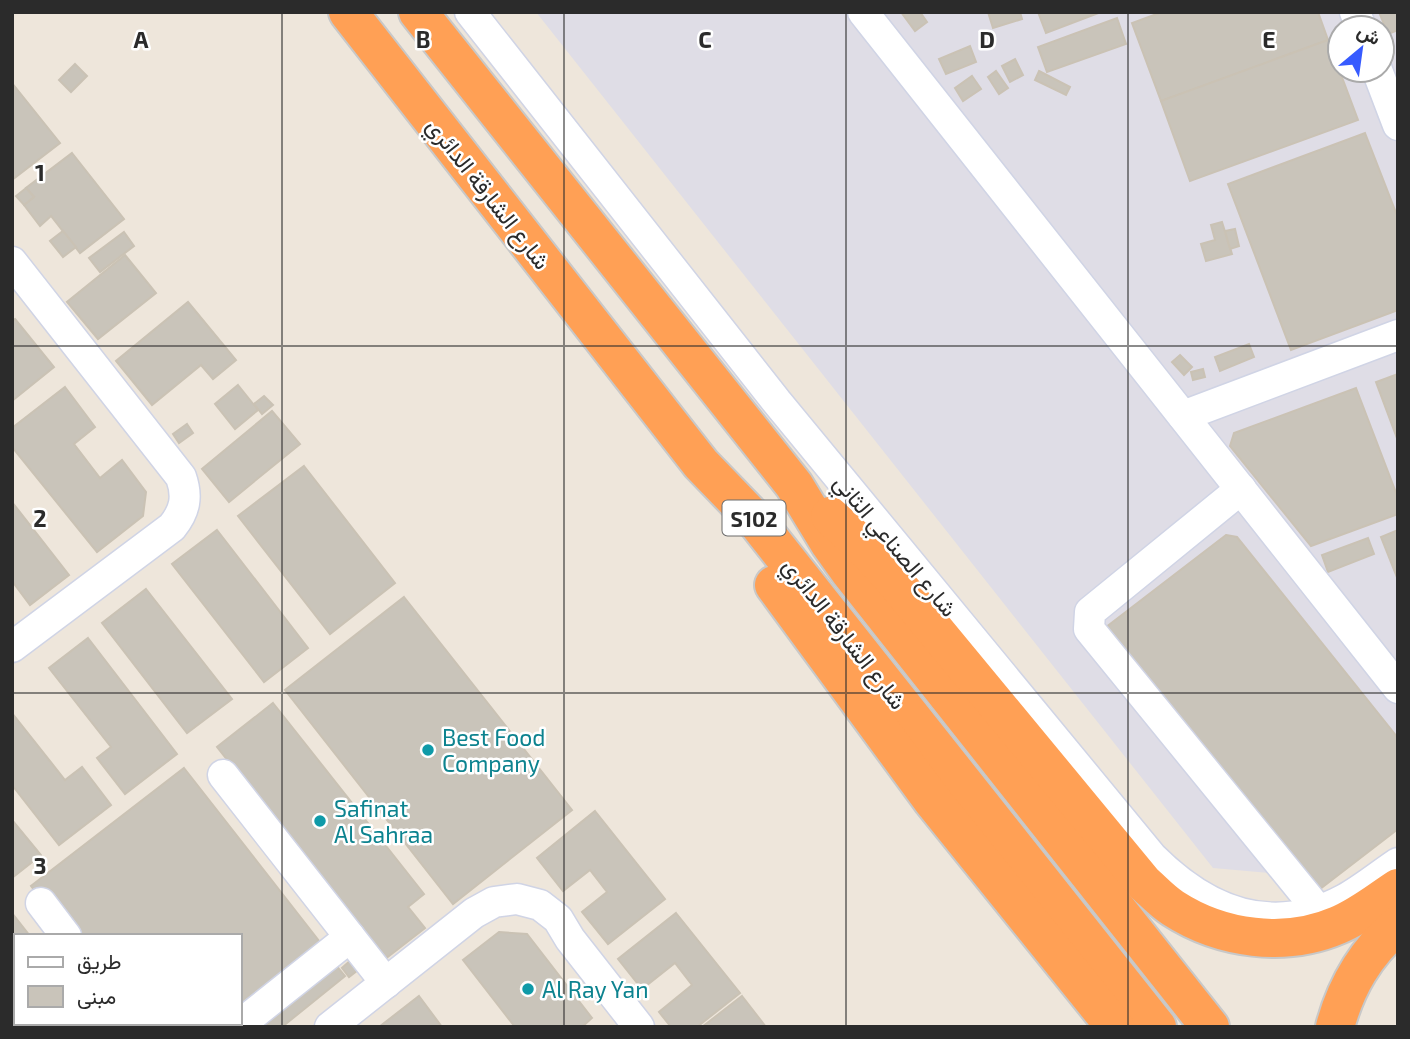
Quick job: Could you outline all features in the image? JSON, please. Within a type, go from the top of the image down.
[{"type":"highway","name":"شارع الشارقة الدائري","points":[[348,12],[701,464],[756,521],[1157,1027]]},
{"type":"highway","name":"شارع الشارقة الدائري","points":[[418,12],[794,485],[850,572],[1210,1027]]},
{"type":"highway","points":[[701,464],[718,506],[733,531],[831,660],[903,762],[1115,1027]]},
{"type":"highway","points":[[794,485],[863,546],[1144,883],[1171,907],[1220,930],[1274,938],[1301,936],[1339,924],[1398,888]]},
{"type":"highway","points":[[1335,1027],[1342,1000],[1359,968],[1381,939],[1398,925]]},
{"type":"street","name":"شارع الصناعي الثاني","points":[[470,12],[777,402],[1152,858],[1175,881],[1203,900],[1233,912],[1261,917],[1290,916],[1318,910],[1344,899],[1398,863]]},
{"type":"street","points":[[863,12],[1398,688]]},
{"type":"street","points":[[1382,84],[1398,125]]},
{"type":"street","points":[[12,262],[173,466],[173,502],[160,534],[12,647]]},
{"type":"street","points":[[1183,416],[1398,335]]},
{"type":"street","points":[[1241,489],[1090,612],[1089,629],[1318,910]]},
{"type":"street","points":[[223,775],[386,983]]},
{"type":"street","points":[[41,904],[64,934]]},
{"type":"street","points":[[330,1027],[474,913],[524,919],[548,927],[570,939],[639,1027]]},
{"type":"street","points":[[242,1023],[350,937]]},
{"type":"shaded area","points":[[536,12],[1398,12],[1398,824],[1304,876],[1213,868]]},
{"type":"building","points":[[901,12],[920,12],[927,22],[915,31]]},
{"type":"building","points":[[988,12],[1020,12],[1022,19],[993,28]]},
{"type":"building","points":[[1038,12],[1101,12],[1046,33]]},
{"type":"building","points":[[1162,12],[1318,12],[1326,41],[1161,101],[1132,23]]},
{"type":"building","points":[[1379,12],[1398,12],[1398,30],[1396,31],[1396,14]]},
{"type":"building","points":[[1117,18],[1126,44],[1047,72],[1038,47]]},
{"type":"building","points":[[1326,41],[1326,84],[1344,84],[1358,120],[1190,181],[1161,101]]},
{"type":"building","points":[[970,46],[976,62],[946,74],[939,59]]},
{"type":"building","points":[[1015,59],[1023,75],[1010,82],[1002,66]]},
{"type":"building","points":[[75,64],[87,76],[71,92],[59,80]]},
{"type":"building","points":[[996,71],[1008,88],[999,94],[988,77]]},
{"type":"building","points":[[1039,71],[1070,87],[1066,95],[1035,80]]},
{"type":"building","points":[[972,76],[981,89],[963,101],[955,88]]},
{"type":"building","points":[[12,83],[60,143],[12,180]]},
{"type":"building","points":[[1365,133],[1398,218],[1398,310],[1291,350],[1228,184]]},
{"type":"building","points":[[72,153],[124,219],[80,253],[51,216],[40,226],[24,205],[34,197],[26,188]]},
{"type":"building","points":[[26,188],[34,197],[24,205],[16,196]]},
{"type":"building","points":[[1222,222],[1232,254],[1206,261],[1201,244],[1215,240],[1211,225]]},
{"type":"building","points":[[1235,229],[1239,246],[1230,249],[1225,231]]},
{"type":"building","points":[[63,231],[76,247],[63,257],[50,241]]},
{"type":"building","points":[[124,232],[134,246],[100,272],[89,258]]},
{"type":"building","points":[[125,255],[156,293],[98,339],[67,302]]},
{"type":"building","points":[[188,302],[236,360],[213,379],[201,365],[152,405],[116,361]]},
{"type":"building","points":[[15,319],[54,367],[12,401],[12,321]]},
{"type":"building","points":[[1249,344],[1254,357],[1220,371],[1215,357]]},
{"type":"building","points":[[1180,355],[1192,367],[1184,375],[1172,362]]},
{"type":"building","points":[[1203,369],[1205,377],[1193,380],[1191,372]]},
{"type":"building","points":[[1398,374],[1398,441],[1376,382]]},
{"type":"building","points":[[238,385],[258,410],[235,429],[215,404]]},
{"type":"building","points":[[65,387],[95,427],[74,444],[100,478],[122,460],[146,492],[143,516],[97,552],[12,447],[12,428]]},
{"type":"building","points":[[1356,388],[1398,498],[1398,514],[1311,546],[1230,446],[1234,433]]},
{"type":"building","points":[[264,396],[273,405],[262,414],[254,404]]},
{"type":"building","points":[[272,411],[300,444],[229,502],[202,469]]},
{"type":"building","points":[[187,424],[193,433],[179,443],[173,434]]},
{"type":"building","points":[[304,466],[395,583],[330,634],[238,516]]},
{"type":"building","points":[[12,502],[69,575],[30,605],[12,581]]},
{"type":"building","points":[[217,530],[308,648],[264,682],[172,564]]},
{"type":"building","points":[[1398,530],[1398,580],[1381,537]]},
{"type":"building","points":[[1226,535],[1237,537],[1398,738],[1398,829],[1316,892],[1105,628]]},
{"type":"building","points":[[1368,538],[1374,554],[1328,572],[1322,555]]},
{"type":"building","points":[[146,589],[232,699],[187,733],[102,623]]},
{"type":"building","name":"Best Food Company","points":[[404,597],[572,810],[453,904],[285,690]]},
{"type":"building","points":[[88,638],[177,754],[125,794],[97,758],[111,747],[49,668]]},
{"type":"building","name":"Safinat Al Sahraa","points":[[273,703],[424,894],[408,907],[425,928],[385,959],[217,747]]},
{"type":"building","points":[[12,713],[65,780],[82,767],[111,805],[59,845],[12,785]]},
{"type":"building","points":[[184,768],[323,946],[242,1008],[242,934],[68,934],[31,886]]},
{"type":"building","points":[[595,811],[665,899],[608,944],[582,912],[607,892],[590,870],[563,891],[537,858]]},
{"type":"building","points":[[12,820],[41,855],[12,878]]},
{"type":"building","points":[[12,913],[28,934],[14,934],[12,997]]},
{"type":"building","points":[[676,913],[740,993],[697,1027],[671,1027],[659,1012],[692,985],[675,963],[642,989],[618,959]]},
{"type":"building","name":"Al Ray Yan","points":[[499,932],[527,934],[592,1018],[582,1027],[515,1027],[463,960]]},
{"type":"building","points":[[351,960],[358,970],[349,977],[342,968]]},
{"type":"building","points":[[334,963],[345,976],[282,1027],[255,1027]]},
{"type":"building","points":[[419,996],[442,1027],[379,1027]]},
{"type":"building","points":[[742,996],[766,1027],[702,1027]]},
{"type":"building","points":[[102,1025],[104,1027],[19,1027]]},
{"type":"building","points":[[140,1025],[220,1025],[218,1027]]},
{"type":"place","name":"Best Food Company","points":[[428,750]]},
{"type":"place","name":"Safinat Al Sahraa","points":[[320,821]]},
{"type":"place","name":"Al Ray Yan","points":[[528,989]]}]
